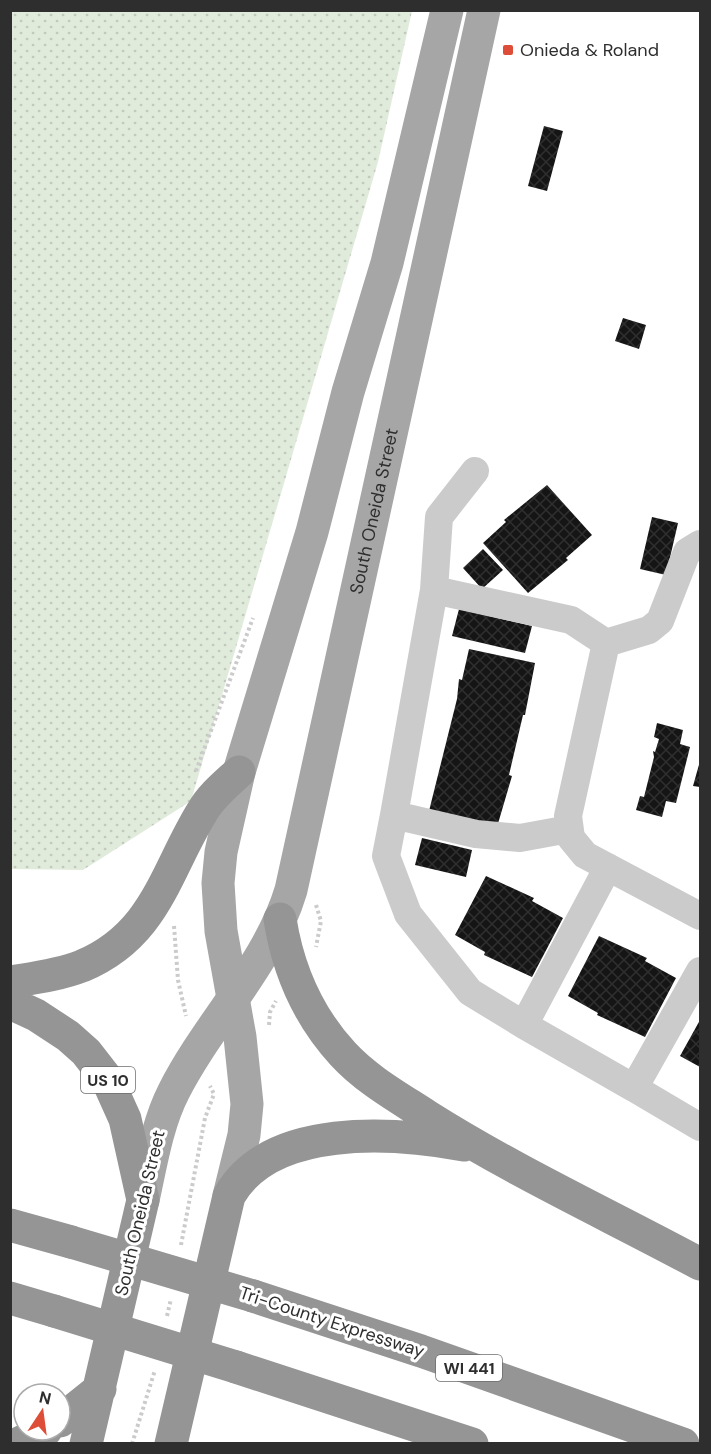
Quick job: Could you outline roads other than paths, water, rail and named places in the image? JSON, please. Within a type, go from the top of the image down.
[{"type":"highway","points":[[10,982],[48,976],[80,966],[121,941],[140,923],[159,898],[201,813],[239,772]]},
{"type":"highway","points":[[280,919],[288,958],[297,983],[334,1044],[358,1068],[386,1090],[475,1147],[700,1264]]},
{"type":"highway","name":"US 10","points":[[10,1003],[36,1015],[68,1036],[86,1052],[107,1079],[125,1119],[143,1200]]},
{"type":"highway","points":[[177,1433],[229,1196],[240,1179],[251,1168],[282,1151],[310,1143],[378,1137],[434,1140],[475,1147]]},
{"type":"highway","name":"South Oneida Street","points":[[86,1443],[143,1200]]},
{"type":"highway","name":"Tri-County Expressway","points":[[10,1225],[253,1296],[421,1351],[683,1443]]},
{"type":"highway","points":[[10,1298],[236,1367],[472,1443]]},
{"type":"highway","points":[[72,1411],[100,1389]]},
{"type":"main road","points":[[229,1196],[242,1142],[247,1104],[245,1075],[222,944],[218,883],[221,852],[239,772],[312,532],[348,392],[387,263],[447,10]]},
{"type":"main road","name":"South Oneida Street","points":[[143,1200],[160,1127],[170,1099],[280,919],[294,877],[484,10]]},
{"type":"street","points":[[475,471],[439,517],[434,590],[387,856],[408,914],[470,992],[700,1127]]},
{"type":"street","points":[[606,643],[649,630],[660,621],[687,552],[700,544]]},
{"type":"street","points":[[434,590],[571,620],[606,643]]},
{"type":"street","points":[[606,643],[568,816],[571,838],[585,855],[700,916]]},
{"type":"street","points":[[394,815],[476,834],[520,838],[569,829]]},
{"type":"street","points":[[524,1025],[608,867]]},
{"type":"street","points":[[634,1088],[700,970]]},
{"type":"place","name":"Onieda & Roland","points":[[508,50]]}]
